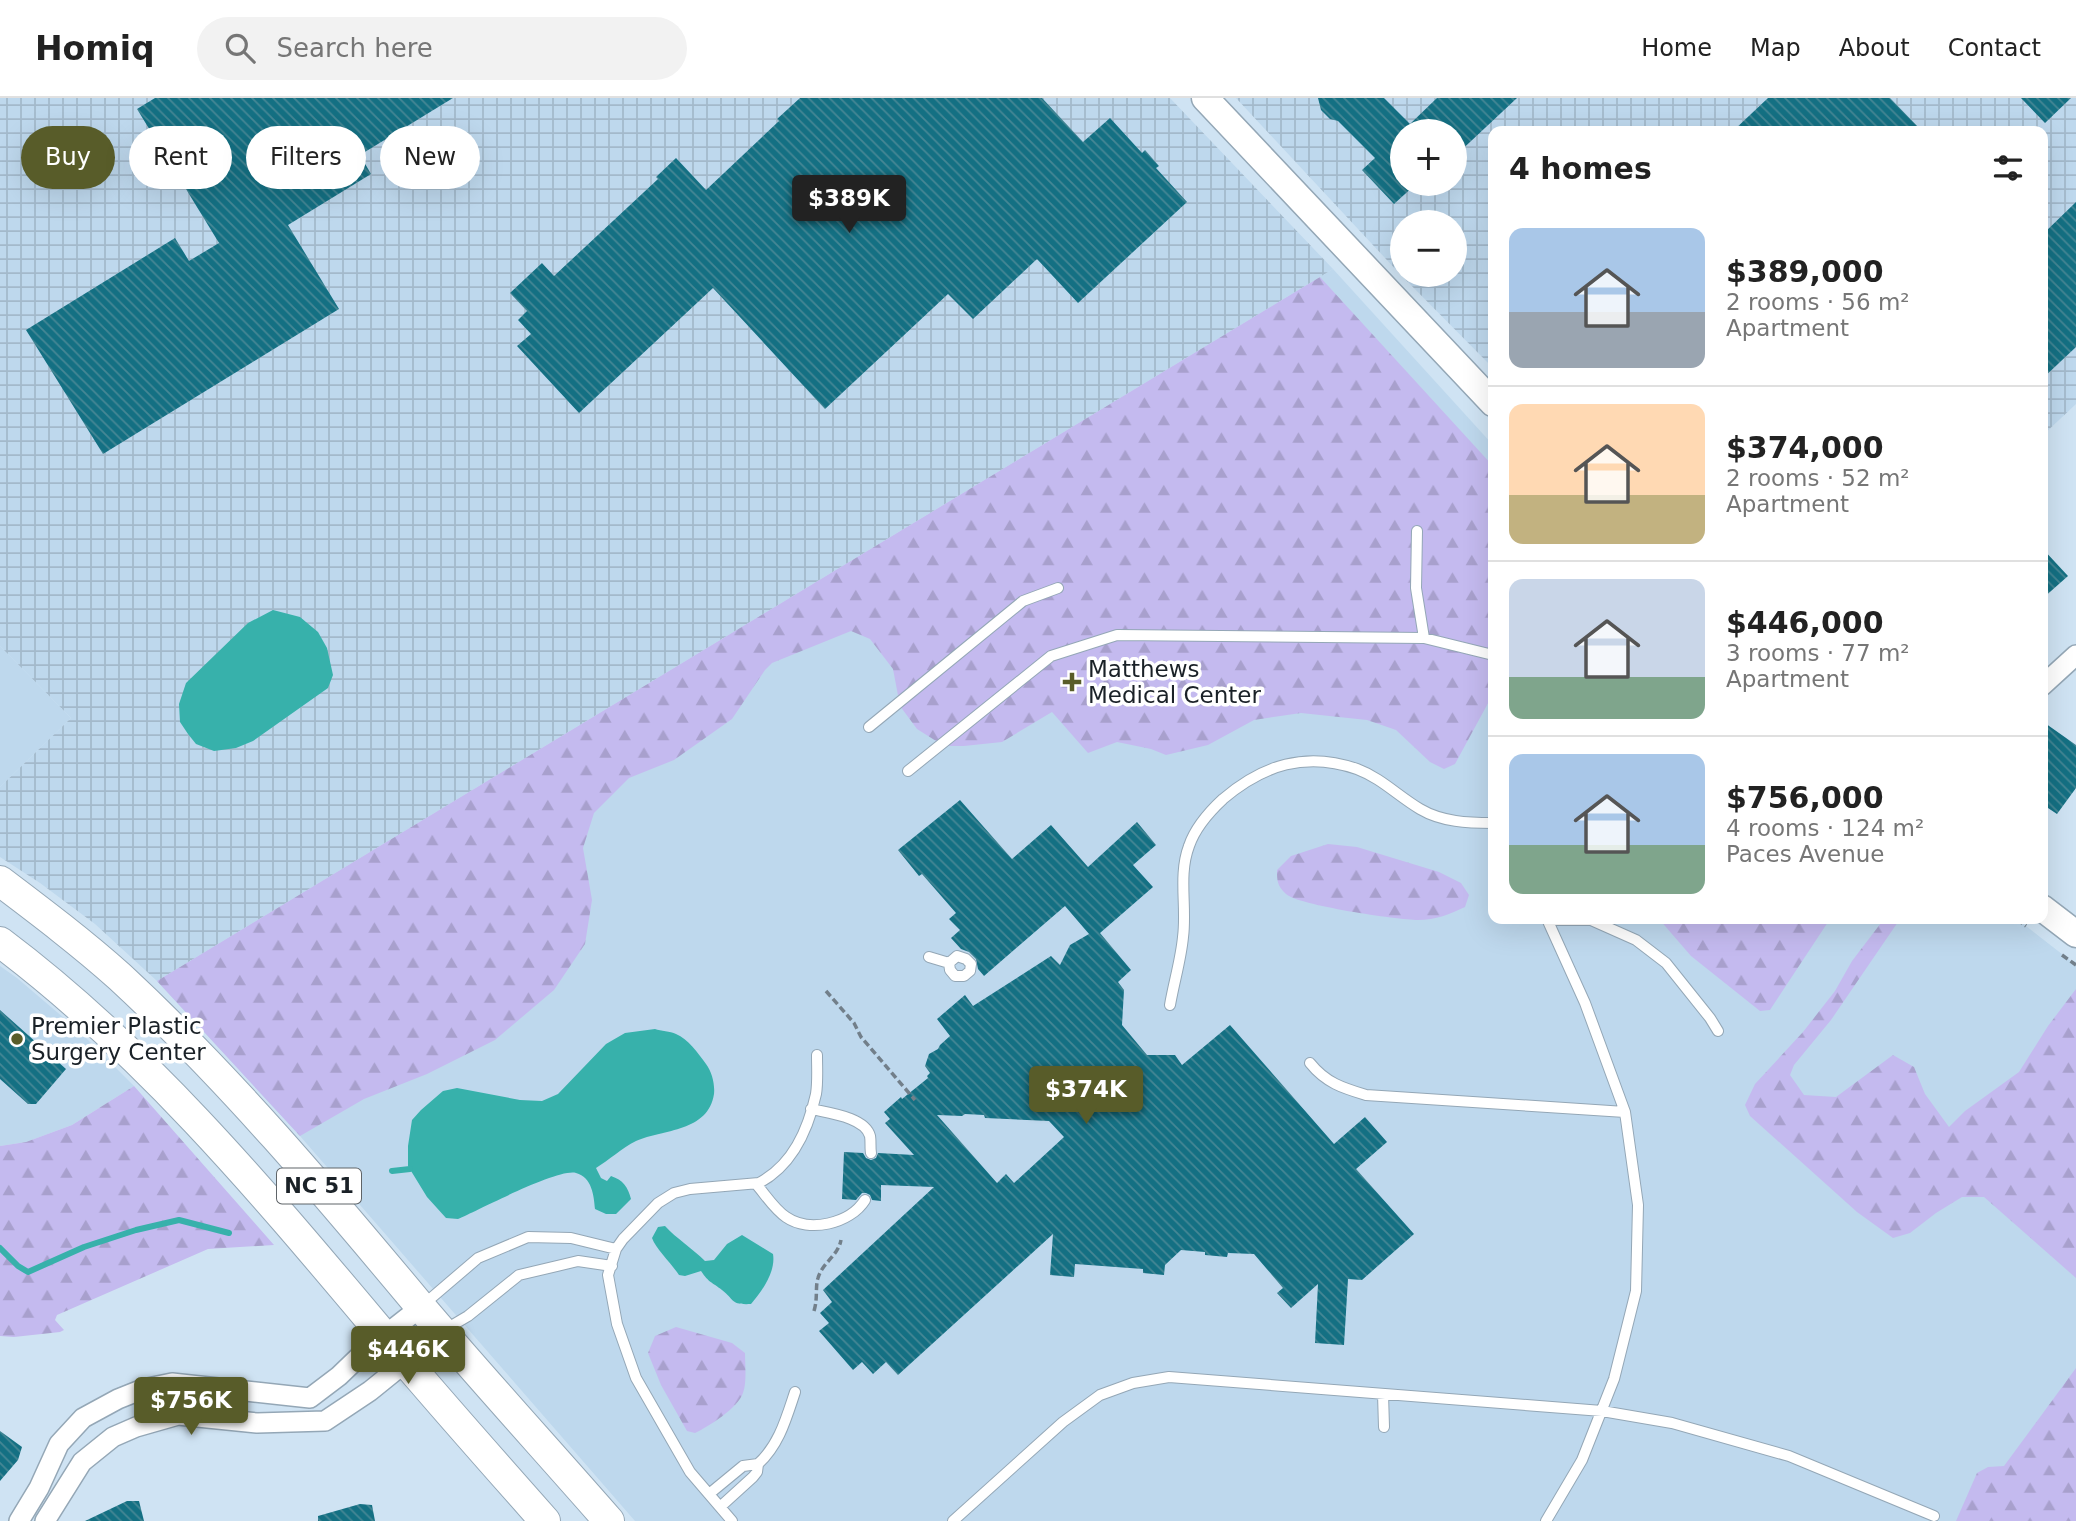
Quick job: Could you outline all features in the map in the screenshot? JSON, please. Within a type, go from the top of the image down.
[{"type":"main road","points":[[1205,98],[1488,398]]},
{"type":"main road","name":"NC 51","points":[[0,881],[65,930],[119,976],[193,1048],[265,1124],[421,1307],[610,1521]]},
{"type":"main road","points":[[2048,913],[2076,934]]},
{"type":"main road","name":"NC 51","points":[[0,942],[87,1013],[160,1084],[283,1217],[545,1521]]},
{"type":"street","points":[[2048,681],[2076,655]]},
{"type":"street","points":[[19,1521],[59,1444],[83,1418],[118,1399],[143,1389],[172,1383],[310,1398],[421,1307]]},
{"type":"street","points":[[45,1521],[82,1462],[113,1437],[135,1427],[178,1415],[257,1423],[325,1421],[370,1391],[443,1332]]},
{"type":"lane","points":[[1417,531],[1416,588],[1424,638]]},
{"type":"lane","points":[[869,727],[1023,601],[1058,589]]},
{"type":"lane","points":[[908,771],[1051,656],[1117,635],[1424,638],[1488,654]]},
{"type":"lane","points":[[1170,1005],[1184,936],[1183,882],[1188,846],[1208,813],[1256,775],[1274,766],[1292,762],[1331,763],[1377,778],[1421,809],[1439,817],[1462,822],[1488,823]]},
{"type":"lane","points":[[1546,1521],[1583,1460],[1614,1379],[1636,1291],[1638,1205],[1625,1112],[1585,1003],[1550,924]]},
{"type":"lane","points":[[1600,924],[1636,940],[1666,963],[1718,1031]]},
{"type":"lane","points":[[929,957],[949,963]]},
{"type":"lane","points":[[732,1521],[690,1472],[636,1378],[617,1324],[608,1275],[616,1249],[646,1213],[674,1193],[690,1189],[756,1184],[769,1178],[786,1164],[804,1133],[816,1092],[817,1055]]},
{"type":"lane","points":[[1310,1063],[1338,1087],[1366,1095],[1625,1112]]},
{"type":"lane","points":[[811,1109],[857,1121],[870,1137],[871,1153]]},
{"type":"lane","points":[[756,1184],[783,1216],[806,1224],[830,1223],[851,1215],[865,1200]]},
{"type":"lane","points":[[421,1307],[478,1258],[528,1237],[571,1238],[616,1249]]},
{"type":"lane","points":[[443,1332],[468,1316],[519,1275],[579,1261],[612,1266]]},
{"type":"lane","points":[[953,1521],[1063,1422],[1100,1395],[1133,1383],[1169,1377],[1602,1411],[1672,1423],[1789,1456],[1934,1516]]},
{"type":"lane","points":[[709,1494],[743,1466],[758,1464],[769,1454],[779,1437],[795,1392]]},
{"type":"lane","points":[[1384,1394],[1384,1427]]},
{"type":"lane","points":[[720,1507],[753,1477],[758,1464]]},
{"type":"path","points":[[827,991],[854,1023],[861,1037],[915,1100]]},
{"type":"path","points":[[814,1311],[818,1298],[818,1276],[833,1258],[841,1240]]},
{"type":"shaded area","points":[[0,98],[1170,98],[1333,269],[157,981],[95,924],[0,857],[0,787],[71,718],[0,646]]},
{"type":"shaded area","points":[[1236,98],[2076,98],[2076,404],[2048,430],[2048,126],[1488,126],[1488,363],[1413,287],[1467,287],[1467,210],[1390,210],[1390,263]]},
{"type":"shaded area","name":"Matthews Medical Center","points":[[1333,269],[1488,440],[1488,924],[2023,924],[2076,965],[2076,1433],[2018,1521],[635,1521],[300,1136],[157,981]]},
{"type":"shaded area","points":[[273,610],[300,617],[318,632],[327,648],[333,675],[328,688],[253,741],[236,748],[214,751],[196,744],[180,722],[179,704],[186,683],[248,623]]},
{"type":"shaded area","points":[[0,646],[71,718],[0,787]]},
{"type":"shaded area","points":[[0,966],[78,1030],[134,1086],[72,1125],[26,1142],[0,1146]]},
{"type":"shaded area","points":[[655,1029],[671,1032],[685,1039],[710,1071],[714,1094],[703,1116],[694,1122],[636,1141],[596,1168],[601,1178],[607,1181],[611,1176],[622,1182],[628,1191],[631,1199],[616,1214],[606,1214],[595,1209],[589,1183],[586,1178],[576,1173],[567,1173],[536,1183],[458,1219],[446,1218],[427,1197],[408,1166],[408,1146],[412,1120],[443,1091],[457,1088],[520,1100],[542,1101],[558,1094],[606,1044],[625,1033]]},
{"type":"shaded area","points":[[665,1226],[705,1261],[714,1260],[727,1244],[742,1235],[773,1254],[772,1268],[764,1287],[751,1304],[739,1304],[701,1271],[679,1275],[652,1238],[658,1227]]},
{"type":"green space","points":[[1320,277],[1488,461],[1488,703],[1455,764],[1444,769],[1430,762],[1396,730],[1367,720],[1301,713],[1254,720],[1208,745],[1166,755],[1117,742],[1088,753],[1052,712],[1002,742],[944,746],[917,729],[900,706],[893,669],[870,639],[851,631],[772,663],[732,719],[674,760],[629,778],[594,813],[583,848],[592,900],[585,944],[554,990],[495,1040],[427,1074],[364,1099],[300,1136],[157,981]]},
{"type":"green space","points":[[1328,844],[1357,847],[1439,872],[1461,883],[1469,895],[1465,907],[1437,918],[1407,919],[1327,907],[1286,894],[1278,883],[1277,870],[1291,856]]},
{"type":"green space","points":[[1663,924],[1827,924],[1770,1010],[1760,1011],[1691,956]]},
{"type":"green space","points":[[1880,924],[1897,924],[1831,1020],[1794,1065],[1790,1075],[1804,1095],[1836,1097],[1893,1055],[1914,1067],[1925,1094],[1949,1127],[1965,1111],[2019,1072],[2048,1026],[2076,989],[2076,1278],[1984,1197],[1962,1197],[1910,1233],[1893,1238],[1857,1212],[1750,1116],[1745,1105],[1755,1084],[1803,1032],[1835,991],[1852,961]]},
{"type":"green space","points":[[134,1086],[274,1245],[208,1249],[57,1315],[55,1320],[64,1330],[60,1332],[0,1336],[0,1146],[26,1142],[72,1125]]},
{"type":"green space","points":[[676,1327],[732,1343],[745,1353],[745,1384],[740,1399],[722,1416],[695,1433],[687,1431],[661,1385],[648,1353],[655,1336]]},
{"type":"green space","points":[[2076,1368],[2076,1521],[1956,1521],[1977,1473],[1988,1467],[2004,1466]]},
{"type":"building","points":[[155,98],[453,98],[407,126],[380,126],[380,143],[366,151],[366,126],[246,126],[246,189],[347,189],[288,225],[339,309],[103,454],[26,330],[175,238],[189,261],[219,243],[186,189],[232,189],[232,126],[147,126],[137,109]]},
{"type":"building","points":[[800,98],[1042,98],[1083,142],[1110,118],[1142,153],[1145,150],[1159,166],[1156,168],[1187,202],[1078,303],[1037,259],[973,319],[948,294],[825,409],[713,288],[579,413],[517,346],[531,334],[518,320],[527,311],[510,293],[542,263],[554,276],[658,179],[656,177],[676,158],[706,190]]},
{"type":"building","points":[[1318,98],[1384,98],[1405,119],[1390,119],[1390,196],[1403,196],[1394,204],[1362,170],[1375,158],[1338,121],[1330,119],[1321,110]]},
{"type":"building","points":[[1437,98],[1517,98],[1467,145],[1467,119],[1415,119]]},
{"type":"building","points":[[1768,98],[1890,98],[1917,126],[1738,126]]},
{"type":"building","points":[[2021,98],[2071,98],[2045,123]]},
{"type":"building","points":[[2076,202],[2076,347],[2048,373],[2048,229]]},
{"type":"building","points":[[2048,554],[2068,576],[2048,594]]},
{"type":"building","points":[[2048,725],[2076,745],[2076,788],[2057,814],[2048,808]]},
{"type":"building","points":[[960,800],[1012,859],[1051,825],[1088,867],[1137,822],[1156,845],[1133,865],[1153,887],[1100,933],[1131,970],[1118,982],[1124,990],[1122,1025],[1147,1055],[1175,1055],[1182,1065],[1230,1025],[1334,1144],[1365,1117],[1387,1142],[1356,1169],[1414,1234],[1362,1280],[1348,1279],[1344,1345],[1315,1343],[1318,1284],[1291,1308],[1277,1293],[1283,1288],[1254,1254],[1228,1253],[1227,1257],[1181,1250],[1165,1265],[1164,1275],[1143,1273],[1143,1269],[1075,1264],[1074,1277],[1050,1275],[1053,1234],[898,1375],[886,1362],[873,1374],[862,1362],[853,1370],[819,1331],[829,1323],[820,1313],[832,1302],[823,1290],[934,1187],[881,1185],[881,1201],[872,1200],[866,1193],[862,1193],[856,1200],[842,1199],[844,1152],[863,1153],[871,1160],[876,1158],[878,1153],[914,1155],[885,1123],[890,1119],[884,1112],[928,1078],[930,1073],[925,1066],[929,1054],[950,1036],[937,1019],[965,995],[973,1006],[1051,956],[1060,965],[1070,945],[1089,934],[1065,906],[984,976],[978,969],[976,959],[951,938],[960,930],[949,919],[956,913],[922,874],[919,876],[898,850]],"holes":[[[937,1115],[984,1115],[985,1118],[1049,1121],[1064,1137],[1014,1183],[1006,1174],[997,1183]]]},
{"type":"building","name":"Premier Plastic Surgery Center","points":[[0,1010],[66,1069],[36,1104],[28,1104],[0,1079]]},
{"type":"building","points":[[0,1431],[22,1447],[18,1460],[0,1481]]},
{"type":"building","points":[[127,1501],[139,1501],[144,1521],[85,1521]]},
{"type":"building","points":[[360,1504],[372,1505],[375,1521],[318,1521],[318,1516]]},
{"type":"waterway","points":[[392,1171],[410,1169]]},
{"type":"waterway","points":[[0,1248],[28,1272],[84,1247],[136,1230],[179,1220],[229,1233]]},
{"type":"place","name":"Matthews Medical Center","points":[[1072,682]]},
{"type":"place","name":"Premier Plastic Surgery Center","points":[[17,1039]]}]
